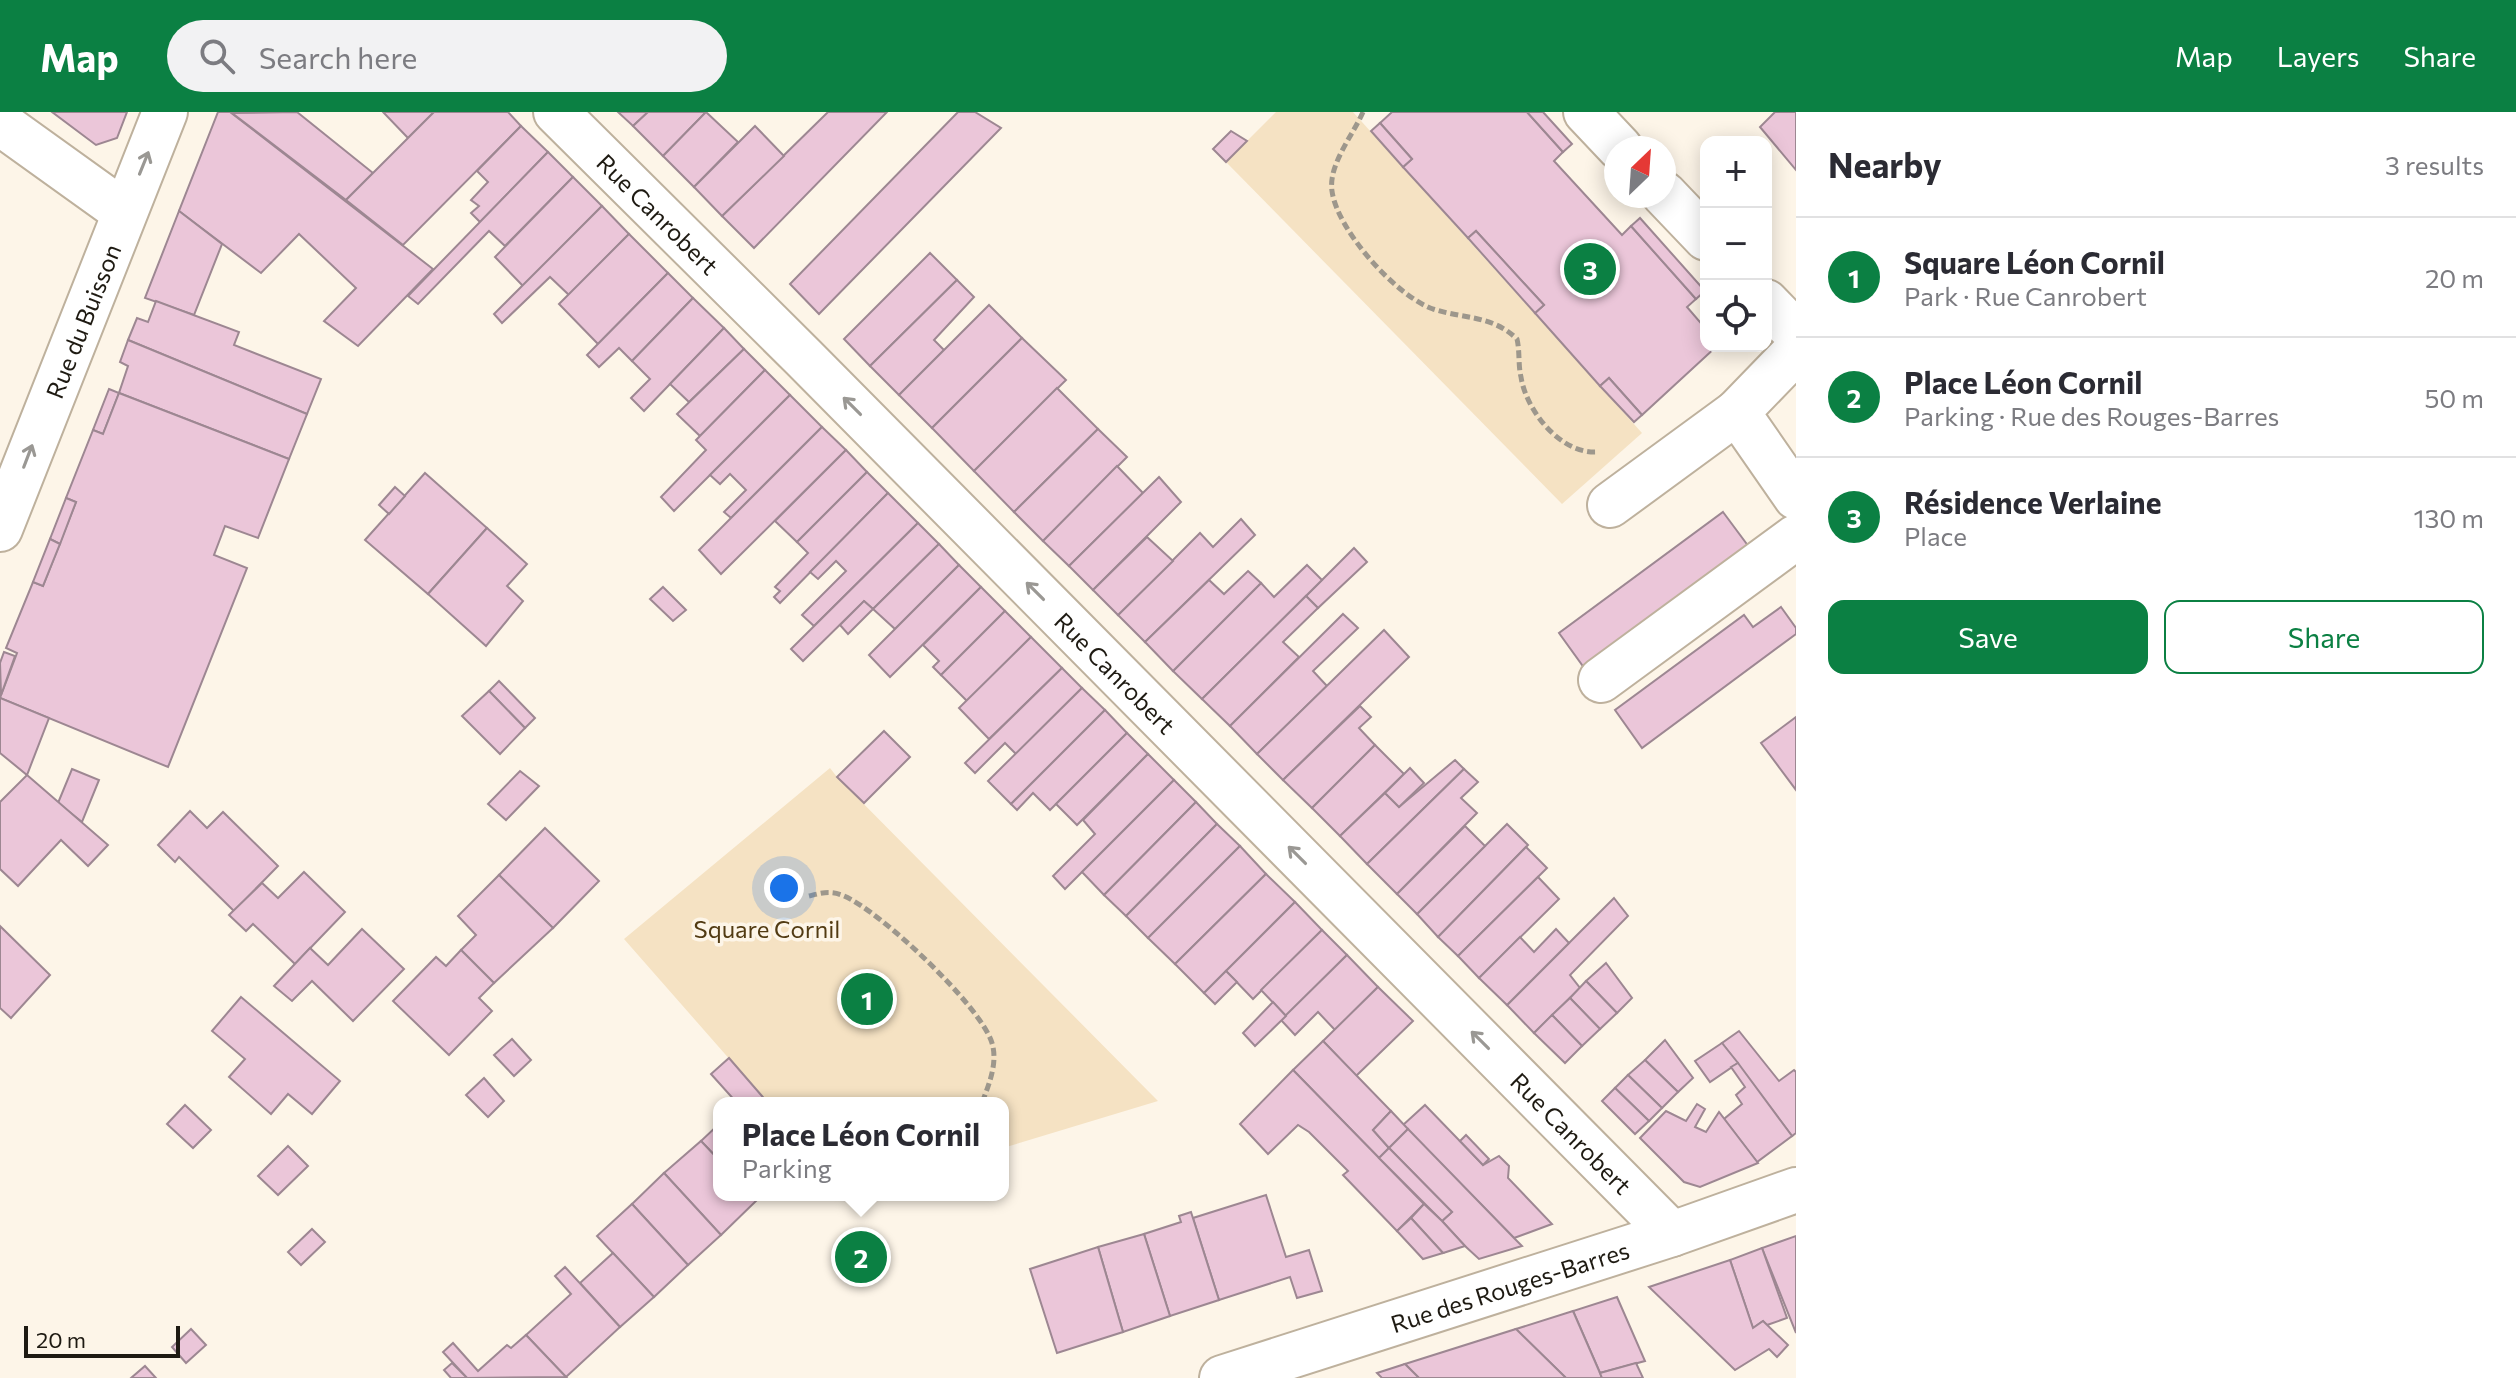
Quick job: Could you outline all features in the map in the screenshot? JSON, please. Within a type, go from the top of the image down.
[{"type":"street","name":"Rue du Buisson","points":[[0,529],[165,112]]},
{"type":"street","name":"Rue Canrobert","points":[[556,112],[1672,1234]]},
{"type":"street","points":[[1586,112],[1609,136]]},
{"type":"street","points":[[0,123],[124,212]]},
{"type":"street","points":[[1676,207],[1700,232]]},
{"type":"street","points":[[1772,308],[1796,333]]},
{"type":"street","points":[[1610,505],[1737,412],[1796,351]]},
{"type":"street","points":[[1737,412],[1796,497]]},
{"type":"street","points":[[1601,680],[1796,537]]},
{"type":"street","name":"Rue des Rouges-Barres","points":[[1222,1378],[1672,1234],[1796,1190]]},
{"type":"path","points":[[1363,112],[1333,176],[1332,192],[1364,254],[1412,301],[1435,310],[1482,318],[1508,330],[1517,339],[1525,387],[1540,419],[1551,432],[1590,452],[1649,447],[1664,465]]},
{"type":"path","points":[[809,896],[827,891],[845,896],[860,906],[914,950],[970,1006],[992,1042],[993,1069],[984,1097]]},
{"type":"green space","points":[[1276,112],[1353,112],[1642,433],[1562,504],[1226,162]]},
{"type":"green space","name":"Square Cornil","points":[[830,768],[1158,1101],[1009,1146],[1009,1097],[763,1097],[624,939]]},
{"type":"building","points":[[52,112],[127,112],[117,138],[96,145]]},
{"type":"building","points":[[218,112],[230,112],[433,269],[358,346],[324,321],[356,288],[299,234],[261,273],[179,211]]},
{"type":"building","points":[[297,112],[373,173],[346,200],[232,113]]},
{"type":"building","points":[[383,112],[434,112],[408,138]]},
{"type":"building","points":[[434,112],[508,112],[521,126],[403,245],[346,200]]},
{"type":"building","points":[[618,112],[648,112],[633,126]]},
{"type":"building","points":[[648,112],[706,112],[663,156],[633,126]]},
{"type":"building","points":[[706,112],[738,142],[694,187],[663,156]]},
{"type":"building","points":[[828,112],[887,112],[754,248],[722,216]]},
{"type":"building","points":[[958,112],[975,112],[1001,128],[819,314],[790,284]]},
{"type":"building","points":[[1392,112],[1527,112],[1563,152],[1554,161],[1622,235],[1631,226],[1696,299],[1687,307],[1700,322],[1700,352],[1710,352],[1642,415],[1609,378],[1600,386],[1535,313],[1544,305],[1476,231],[1468,238],[1403,167],[1412,159],[1380,123]]},
{"type":"building","points":[[1527,112],[1543,112],[1572,144],[1563,152]]},
{"type":"building","points":[[1775,112],[1796,112],[1796,170],[1772,141],[1772,136],[1768,136],[1760,127]]},
{"type":"building","points":[[1380,123],[1412,159],[1403,167],[1371,131]]},
{"type":"building","points":[[521,126],[548,152],[480,222],[471,213],[479,206],[471,200],[488,182],[477,171]]},
{"type":"building","points":[[755,126],[784,156],[722,216],[694,187]]},
{"type":"building","points":[[1231,131],[1247,141],[1226,162],[1213,149]]},
{"type":"building","points":[[548,152],[573,177],[505,246],[489,231],[418,304],[408,296]]},
{"type":"building","points":[[573,177],[602,206],[523,286],[495,257]]},
{"type":"building","points":[[602,206],[629,234],[569,295],[550,277],[502,323],[494,314]]},
{"type":"building","points":[[179,211],[222,244],[194,315],[145,298]]},
{"type":"building","points":[[1640,218],[1700,285],[1700,295],[1696,299],[1631,226]]},
{"type":"building","points":[[1476,231],[1544,305],[1535,313],[1468,238]]},
{"type":"building","points":[[629,234],[668,273],[598,344],[559,304]]},
{"type":"building","points":[[930,253],[957,280],[870,366],[844,339]]},
{"type":"building","points":[[668,273],[693,298],[632,361],[619,348],[599,367],[587,355]]},
{"type":"building","points":[[957,280],[974,297],[934,340],[944,350],[899,395],[870,366]]},
{"type":"building","points":[[693,298],[724,328],[644,411],[631,398],[650,379],[632,361]]},
{"type":"building","points":[[156,301],[239,332],[234,345],[321,379],[307,414],[128,340],[137,318],[148,322]]},
{"type":"building","points":[[989,305],[1022,338],[932,428],[899,395]]},
{"type":"building","points":[[724,328],[744,349],[689,402],[670,384]]},
{"type":"building","points":[[1022,338],[1066,380],[974,471],[932,428]]},
{"type":"building","points":[[128,340],[307,414],[289,459],[119,393],[128,366],[120,362]]},
{"type":"building","points":[[744,349],[765,370],[700,436],[677,414]]},
{"type":"building","points":[[765,370],[790,395],[674,511],[661,497],[706,450],[696,440]]},
{"type":"building","points":[[1609,378],[1642,415],[1634,422],[1600,386]]},
{"type":"building","points":[[1057,388],[1098,429],[1014,512],[974,471]]},
{"type":"building","points":[[109,389],[119,393],[103,434],[93,430]]},
{"type":"building","points":[[119,393],[289,459],[258,538],[225,526],[214,555],[247,568],[168,767],[0,698],[17,653],[6,648],[33,582],[43,586],[76,502],[66,498],[93,430],[103,434]]},
{"type":"building","points":[[790,395],[822,427],[731,518],[724,512],[746,490],[730,474],[720,484],[710,475]]},
{"type":"building","points":[[822,427],[846,450],[721,574],[699,550]]},
{"type":"building","points":[[1098,429],[1127,457],[1043,541],[1014,512]]},
{"type":"building","points":[[846,450],[867,472],[797,542],[775,521]]},
{"type":"building","points":[[1117,466],[1143,493],[1069,566],[1043,541]]},
{"type":"building","points":[[867,472],[888,493],[780,603],[774,597],[780,591],[775,587],[808,553],[797,542]]},
{"type":"building","points":[[425,473],[487,528],[428,594],[365,540]]},
{"type":"building","points":[[1159,477],[1181,502],[1093,590],[1069,566]]},
{"type":"building","points":[[395,487],[405,496],[389,514],[379,505]]},
{"type":"building","points":[[888,493],[918,523],[814,626],[802,615],[846,571],[836,561],[818,579],[810,572]]},
{"type":"building","points":[[66,498],[76,502],[60,544],[50,539]]},
{"type":"building","points":[[1723,512],[1749,547],[1585,669],[1559,633]]},
{"type":"building","points":[[1241,519],[1255,535],[1145,642],[1118,615],[1200,533],[1213,547]]},
{"type":"building","points":[[918,523],[939,544],[873,609],[864,601],[803,661],[791,649]]},
{"type":"building","points":[[487,528],[527,564],[507,586],[523,601],[486,646],[428,594]]},
{"type":"building","points":[[1147,537],[1173,561],[1118,615],[1093,590]]},
{"type":"building","points":[[50,539],[60,544],[43,586],[33,582]]},
{"type":"building","points":[[939,544],[959,565],[895,629],[873,609]]},
{"type":"building","points":[[1354,548],[1367,562],[1318,608],[1306,596]]},
{"type":"building","points":[[959,565],[981,587],[890,677],[869,655]]},
{"type":"building","points":[[1307,565],[1322,580],[1202,699],[1173,671],[1261,583],[1274,597]]},
{"type":"building","points":[[1248,571],[1261,583],[1173,671],[1145,642],[1209,580],[1224,594]]},
{"type":"building","points":[[663,587],[686,610],[673,621],[650,599]]},
{"type":"building","points":[[981,587],[1005,611],[941,675],[933,667],[939,661],[923,645]]},
{"type":"building","points":[[1306,596],[1318,608],[1283,642],[1299,657],[1230,726],[1202,699]]},
{"type":"building","points":[[864,601],[873,609],[848,634],[840,625]]},
{"type":"building","points":[[1781,607],[1796,628],[1796,634],[1642,748],[1615,710],[1744,615],[1753,627]]},
{"type":"building","points":[[1005,611],[1031,637],[967,701],[941,675]]},
{"type":"building","points":[[1343,614],[1358,628],[1313,671],[1327,686],[1257,754],[1230,726]]},
{"type":"building","points":[[1384,630],[1409,657],[1283,780],[1257,754]]},
{"type":"building","points":[[1031,637],[1062,668],[989,739],[959,708]]},
{"type":"building","points":[[4,652],[15,656],[1,695],[0,663]]},
{"type":"building","points":[[1062,668],[1082,688],[1016,754],[1005,743],[975,773],[965,763]]},
{"type":"building","points":[[499,681],[535,718],[525,728],[489,691]]},
{"type":"building","points":[[1082,688],[1105,710],[1011,804],[988,781]]},
{"type":"building","points":[[489,691],[525,728],[500,754],[462,716]]},
{"type":"building","points":[[0,698],[49,718],[27,775],[0,753]]},
{"type":"building","points":[[1360,706],[1371,717],[1359,728],[1375,745],[1312,808],[1283,780]]},
{"type":"building","points":[[1105,710],[1127,733],[1050,810],[1033,793],[1017,810],[1011,804]]},
{"type":"building","points":[[1796,717],[1796,790],[1761,743]]},
{"type":"building","points":[[884,731],[910,757],[864,803],[837,777]]},
{"type":"building","points":[[1127,733],[1148,754],[1077,825],[1056,804]]},
{"type":"building","points":[[1375,745],[1404,774],[1340,836],[1312,808]]},
{"type":"building","points":[[1148,754],[1174,780],[1065,889],[1053,876],[1095,834],[1083,820]]},
{"type":"building","points":[[1455,760],[1464,769],[1367,864],[1340,836],[1385,793],[1399,807]]},
{"type":"building","points":[[1410,768],[1424,783],[1399,807],[1385,793]]},
{"type":"building","points":[[72,769],[99,780],[82,822],[58,803]]},
{"type":"building","points":[[1464,769],[1478,782],[1461,798],[1477,813],[1397,894],[1367,864]]},
{"type":"building","points":[[520,771],[539,786],[506,820],[488,804]]},
{"type":"building","points":[[27,775],[108,845],[88,866],[61,840],[18,886],[0,869],[0,802]]},
{"type":"building","points":[[1174,780],[1196,802],[1104,895],[1082,872]]},
{"type":"building","points":[[1196,802],[1217,824],[1126,916],[1104,895]]},
{"type":"building","points":[[190,811],[207,828],[223,812],[278,866],[234,911],[179,857],[175,862],[158,845]]},
{"type":"building","points":[[1217,824],[1240,846],[1148,938],[1126,916]]},
{"type":"building","points":[[1507,824],[1528,845],[1438,937],[1417,914]]},
{"type":"building","points":[[1465,826],[1485,846],[1417,914],[1397,894]]},
{"type":"building","points":[[545,828],[599,881],[553,928],[499,875]]},
{"type":"building","points":[[1240,846],[1266,874],[1175,964],[1148,938]]},
{"type":"building","points":[[1526,847],[1547,868],[1458,956],[1438,937]]},
{"type":"building","points":[[304,872],[345,912],[295,964],[253,924],[246,931],[229,915],[262,883],[278,898]]},
{"type":"building","points":[[1266,874],[1295,902],[1204,993],[1175,964]]},
{"type":"building","points":[[499,875],[553,928],[494,983],[461,950],[476,935],[458,916]]},
{"type":"building","points":[[1538,877],[1559,899],[1479,978],[1458,956]]},
{"type":"building","points":[[1614,898],[1628,916],[1570,975],[1580,988],[1534,1033],[1507,1005]]},
{"type":"building","points":[[1295,902],[1322,930],[1253,999],[1226,971]]},
{"type":"building","points":[[0,926],[50,975],[11,1018],[0,1008]]},
{"type":"building","points":[[362,929],[404,969],[353,1021],[312,981],[292,1001],[274,986],[310,948],[328,965]]},
{"type":"building","points":[[1556,929],[1569,943],[1507,1005],[1479,978],[1520,937],[1534,952]]},
{"type":"building","points":[[1322,930],[1347,955],[1286,1016],[1261,990]]},
{"type":"building","points":[[461,950],[494,983],[479,998],[492,1011],[449,1055],[393,1001],[436,957],[446,966]]},
{"type":"building","points":[[1347,955],[1378,987],[1335,1030],[1318,1012],[1295,1035],[1281,1020]]},
{"type":"building","points":[[1606,963],[1632,998],[1617,1013],[1586,981]]},
{"type":"building","points":[[1226,971],[1237,982],[1215,1004],[1204,993]]},
{"type":"building","points":[[1586,981],[1617,1013],[1600,1029],[1570,998]]},
{"type":"building","points":[[1378,987],[1413,1021],[1356,1076],[1323,1041]]},
{"type":"building","points":[[241,997],[340,1081],[312,1114],[288,1094],[271,1114],[229,1077],[245,1059],[212,1031]]},
{"type":"building","points":[[1570,998],[1600,1029],[1582,1046],[1552,1015]]},
{"type":"building","points":[[1273,1002],[1286,1016],[1255,1046],[1243,1033]]},
{"type":"building","points":[[1552,1015],[1582,1046],[1565,1063],[1534,1033]]},
{"type":"building","points":[[1739,1031],[1779,1081],[1794,1070],[1796,1072],[1796,1133],[1792,1136],[1722,1043]]},
{"type":"building","points":[[512,1039],[531,1060],[514,1076],[494,1055]]},
{"type":"building","points":[[1665,1040],[1693,1078],[1678,1092],[1645,1060]]},
{"type":"building","points":[[1323,1041],[1391,1111],[1373,1130],[1389,1148],[1379,1158],[1293,1070]]},
{"type":"building","points":[[1722,1043],[1738,1063],[1710,1082],[1695,1061]]},
{"type":"building","points":[[729,1058],[763,1097],[732,1097],[711,1074]]},
{"type":"building","points":[[1645,1060],[1678,1092],[1662,1108],[1628,1075]]},
{"type":"building","points":[[1738,1063],[1792,1136],[1757,1162],[1724,1119],[1742,1104],[1736,1095],[1745,1087],[1731,1067]]},
{"type":"building","points":[[1293,1070],[1424,1204],[1397,1231],[1343,1175],[1348,1171],[1309,1132],[1298,1125],[1268,1154],[1240,1124]]},
{"type":"building","points":[[1628,1075],[1662,1108],[1649,1121],[1615,1088]]},
{"type":"building","points":[[484,1078],[504,1101],[488,1117],[466,1095]]},
{"type":"building","points":[[1615,1088],[1649,1121],[1635,1134],[1602,1101]]},
{"type":"building","points":[[1697,1104],[1705,1109],[1695,1127],[1706,1132],[1719,1112],[1758,1163],[1700,1187],[1684,1182],[1640,1138],[1666,1111],[1686,1121]]},
{"type":"building","points":[[185,1105],[211,1130],[193,1148],[167,1124]]},
{"type":"building","points":[[1425,1105],[1483,1165],[1499,1156],[1509,1166],[1508,1178],[1552,1224],[1514,1238],[1403,1125]]},
{"type":"building","points":[[1391,1111],[1408,1129],[1389,1148],[1373,1130]]},
{"type":"building","points":[[1408,1129],[1522,1246],[1479,1259],[1465,1246],[1442,1221],[1452,1212],[1389,1148]]},
{"type":"building","points":[[713,1130],[713,1154],[701,1141]]},
{"type":"building","points":[[1466,1135],[1489,1159],[1483,1165],[1460,1141]]},
{"type":"building","points":[[701,1141],[713,1154],[713,1201],[756,1201],[721,1235],[664,1173]]},
{"type":"building","points":[[288,1146],[308,1166],[278,1195],[258,1176]]},
{"type":"building","points":[[1389,1148],[1452,1212],[1442,1221],[1379,1158]]},
{"type":"building","points":[[664,1173],[721,1235],[688,1265],[632,1204]]},
{"type":"building","points":[[1266,1195],[1286,1257],[1309,1250],[1322,1291],[1297,1298],[1290,1277],[1219,1300],[1193,1218]]},
{"type":"building","points":[[632,1204],[688,1265],[654,1297],[597,1236]]},
{"type":"building","points":[[1424,1204],[1465,1246],[1443,1253],[1411,1218]]},
{"type":"building","points":[[1191,1212],[1219,1300],[1170,1316],[1144,1234],[1181,1222],[1179,1216]]},
{"type":"building","points":[[1411,1218],[1443,1253],[1423,1259],[1397,1231]]},
{"type":"building","points":[[312,1229],[325,1242],[301,1265],[288,1252]]},
{"type":"building","points":[[1144,1234],[1170,1316],[1123,1332],[1098,1247]]},
{"type":"building","points":[[1796,1236],[1796,1333],[1762,1248]]},
{"type":"building","points":[[1098,1247],[1123,1332],[1057,1353],[1030,1269]]},
{"type":"building","points":[[1762,1248],[1787,1318],[1767,1325],[1763,1321],[1753,1328],[1730,1260]]},
{"type":"building","points":[[613,1253],[654,1297],[620,1327],[580,1283]]},
{"type":"building","points":[[1730,1260],[1753,1328],[1763,1321],[1788,1345],[1777,1357],[1769,1349],[1735,1370],[1649,1287]]},
{"type":"building","points":[[565,1267],[620,1327],[566,1377],[526,1335],[571,1294],[555,1276]]},
{"type":"building","points":[[1617,1297],[1645,1361],[1600,1373],[1573,1311]]},
{"type":"building","points":[[1573,1311],[1602,1378],[1566,1378],[1516,1329]]},
{"type":"building","points":[[191,1329],[206,1345],[186,1363],[172,1347]]},
{"type":"building","points":[[1516,1329],[1566,1378],[1419,1378],[1405,1364]]},
{"type":"building","points":[[526,1335],[566,1377],[467,1378],[443,1352],[453,1343],[478,1371],[507,1345],[511,1348]]},
{"type":"building","points":[[452,1363],[467,1378],[451,1378],[444,1370]]},
{"type":"building","points":[[1636,1363],[1643,1378],[1602,1378],[1600,1373]]},
{"type":"building","points":[[1405,1364],[1419,1378],[1382,1378],[1377,1373]]},
{"type":"building","points":[[145,1366],[156,1378],[131,1378]]},
{"type":"place","name":"Résidence Verlaine","points":[[1590,269]]},
{"type":"place","name":"Square Léon Cornil","points":[[867,999]]},
{"type":"place","name":"Place Léon Cornil","points":[[861,1257]]}]
